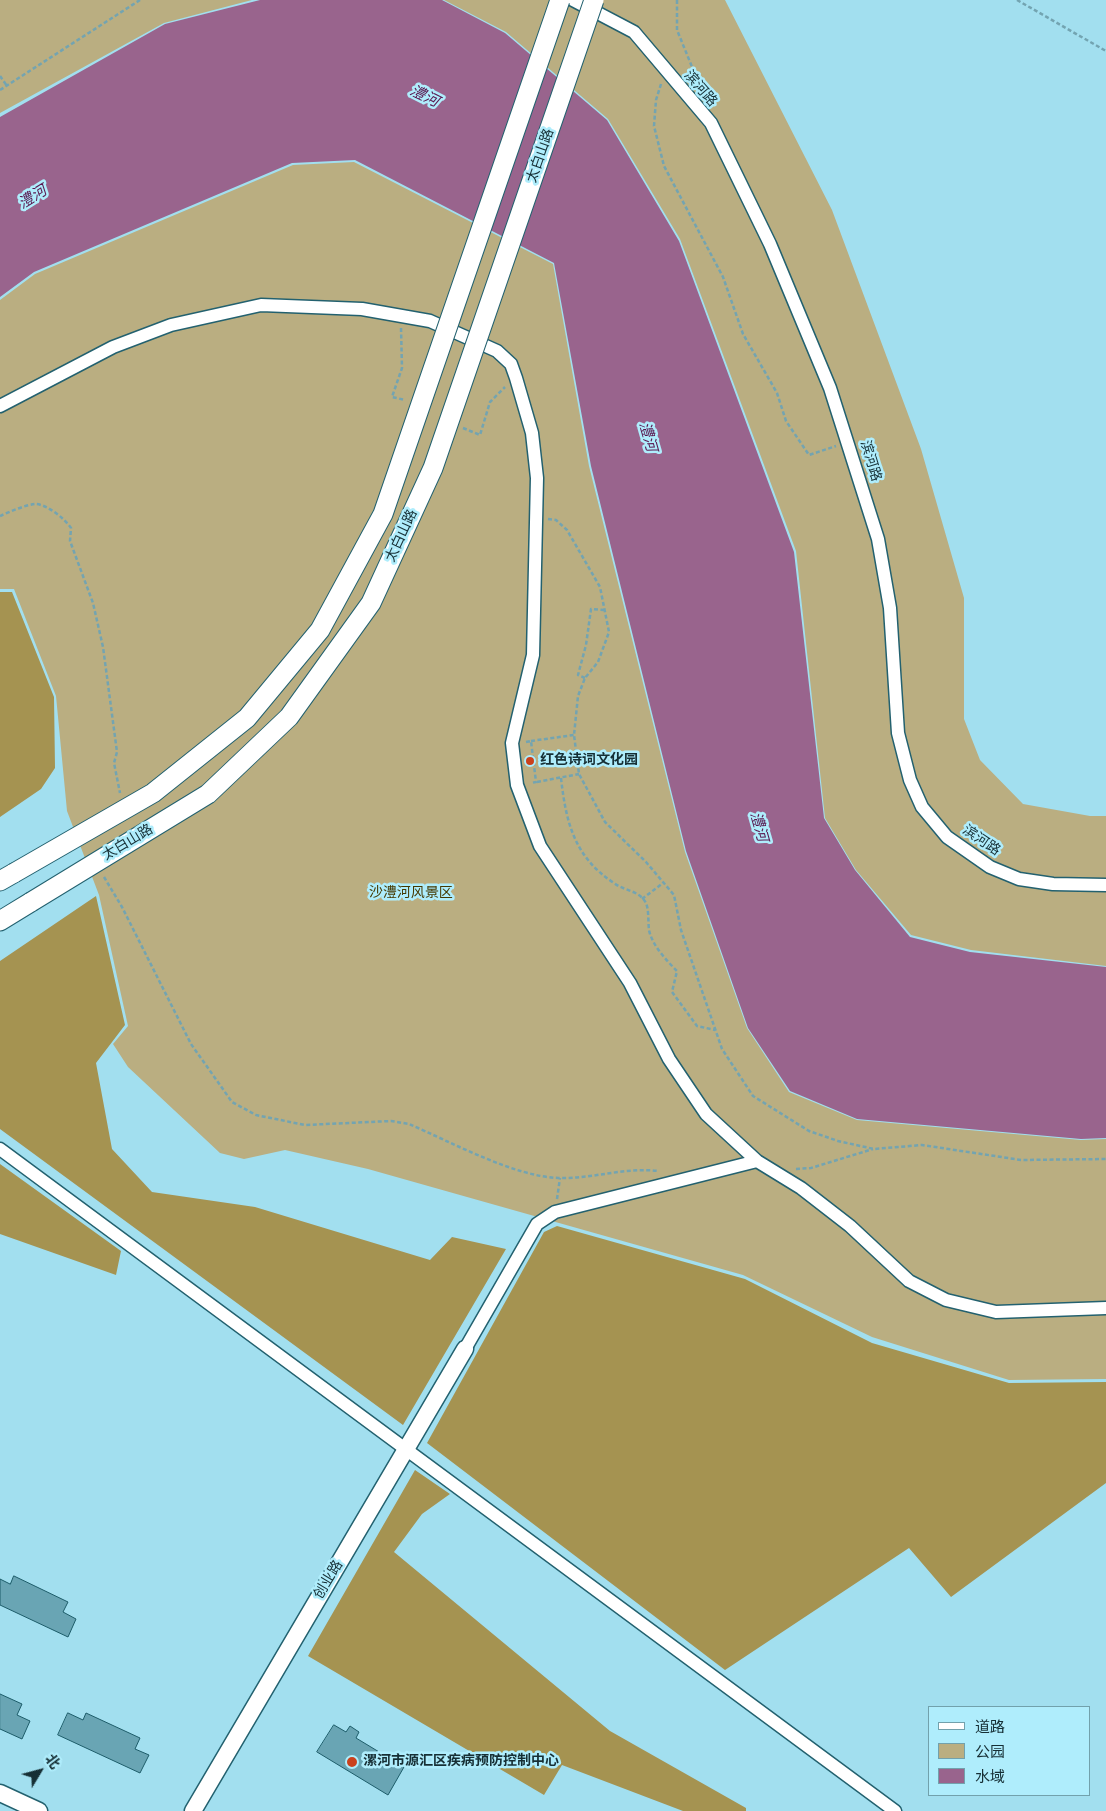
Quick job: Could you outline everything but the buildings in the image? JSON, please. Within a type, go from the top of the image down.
[{"type":"main road","name":"太白山路","points":[[7,877],[153,793],[247,718],[320,630],[383,514],[560,0]]},
{"type":"main road","name":"太白山路","points":[[0,920],[208,794],[289,716],[371,603],[434,468],[594,0]]},
{"type":"street","name":"滨河路","points":[[572,0],[634,32],[667,74],[710,123],[770,244],[830,388],[878,539],[890,608],[898,732],[910,780],[922,807],[948,837],[997,870],[1019,879],[1053,884],[1106,885]]},
{"type":"street","points":[[0,406],[113,347],[180,323],[261,305],[362,310],[404,316],[430,322],[497,351],[511,364],[516,378],[532,433],[537,478],[533,655],[512,743],[517,785],[540,846],[630,983],[669,1059],[706,1114],[757,1161],[801,1188],[850,1226],[909,1281],[946,1300],[996,1312],[1106,1308]]},
{"type":"street","points":[[0,1149],[896,1811]]},
{"type":"street","points":[[465,1349],[537,1224],[555,1212],[757,1161]]},
{"type":"street","name":"创业路","points":[[192,1811],[465,1349]]},
{"type":"street","points":[[0,1793],[40,1811]]},
{"type":"path","points":[[0,90],[140,0]]},
{"type":"path","points":[[677,0],[677,30],[691,70],[703,94]]},
{"type":"path","points":[[1017,0],[1106,51]]},
{"type":"path","points":[[667,74],[656,100],[654,126],[664,166],[723,277],[743,334],[777,393],[786,421],[809,454],[848,442]]},
{"type":"path","points":[[0,76],[7,86]]},
{"type":"path","points":[[392,396],[402,368],[400,335],[404,316]]},
{"type":"path","points":[[480,435],[490,402],[516,378]]},
{"type":"path","points":[[0,516],[34,504],[44,507],[68,522],[72,528],[70,541],[93,603],[103,647],[117,752],[114,763],[123,810]]},
{"type":"path","points":[[536,516],[556,520],[567,530],[600,587],[609,632],[598,662],[585,678],[578,696],[574,735],[580,774],[605,822],[646,862],[674,895],[681,930],[722,1049],[753,1096],[809,1131],[838,1141],[874,1149]]},
{"type":"path","points":[[585,678],[578,674],[586,645],[592,608],[604,610]]},
{"type":"path","points":[[531,741],[574,735]]},
{"type":"path","points":[[536,782],[580,774]]},
{"type":"path","points":[[561,778],[565,810],[577,846],[584,856],[614,884],[637,893],[646,903],[649,932],[665,958],[677,971],[672,992],[697,1026],[715,1030]]},
{"type":"path","points":[[95,863],[122,907],[191,1044],[211,1076],[232,1102],[256,1115],[305,1125],[391,1121],[410,1124],[525,1174],[560,1178],[642,1170],[673,1173],[685,1179]]},
{"type":"path","points":[[642,899],[663,883]]},
{"type":"path","points":[[773,1171],[811,1168],[874,1149],[922,1145],[1020,1160],[1106,1159]]},
{"type":"path","points":[[555,1212],[560,1178]]},
{"type":"green space","points":[[0,0],[252,0],[164,23],[0,113]]},
{"type":"green space","points":[[444,0],[725,0],[832,210],[921,449],[964,598],[964,719],[980,760],[1023,804],[1090,816],[1106,816],[1106,966],[971,950],[911,935],[856,870],[825,818],[796,551],[680,239],[608,119],[506,32]]},
{"type":"green space","name":"沙澧河风景区","points":[[354,162],[553,264],[589,466],[685,852],[747,1028],[789,1092],[857,1120],[1081,1140],[1106,1139],[1106,1379],[1009,1380],[872,1337],[743,1275],[368,1169],[285,1150],[244,1159],[220,1153],[128,1067],[113,1044],[128,1026],[99,895],[67,811],[56,696],[14,589],[0,589],[0,300],[35,274],[293,165]]},
{"type":"shaded area","points":[[0,592],[12,592],[54,697],[55,768],[41,789],[0,817]]},
{"type":"shaded area","points":[[96,896],[125,1025],[96,1063],[112,1149],[152,1192],[255,1207],[430,1260],[452,1237],[506,1249],[403,1425],[0,1129],[0,961]]},
{"type":"shaded area","points":[[0,1164],[121,1251],[116,1275],[0,1234]]},
{"type":"shaded area","points":[[557,1226],[745,1279],[872,1343],[1009,1383],[1106,1382],[1106,1483],[951,1597],[909,1548],[725,1670],[427,1443],[544,1232]]},
{"type":"shaded area","points":[[415,1470],[450,1494],[422,1514],[394,1552],[610,1731],[746,1808],[746,1811],[683,1811],[562,1765],[544,1795],[308,1656]]},
{"type":"water","name":"澧河","points":[[260,0],[442,0],[505,33],[607,120],[679,241],[794,552],[824,818],[855,870],[910,937],[970,952],[1106,967],[1106,1138],[1081,1139],[857,1119],[790,1091],[748,1028],[686,851],[591,466],[554,263],[355,160],[292,163],[34,272],[0,297],[0,117],[165,24]]},
{"type":"place","name":"红色诗词文化园","points":[[530,761]]},
{"type":"place","name":"漯河市源汇区疾病预防控制中心","points":[[352,1762]]}]
